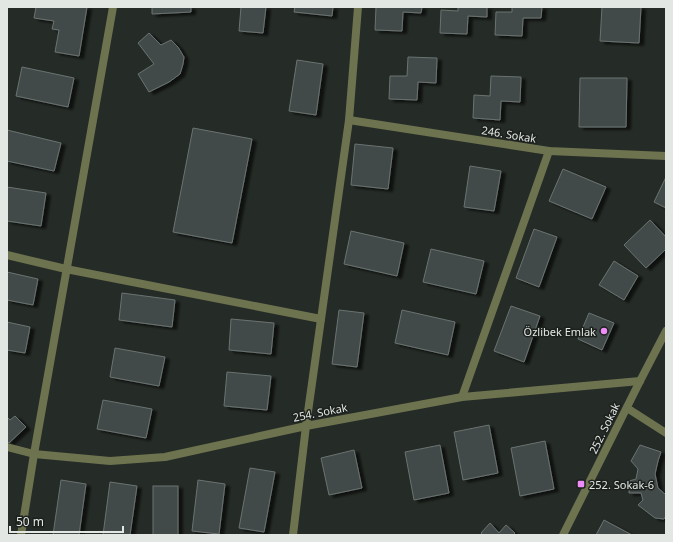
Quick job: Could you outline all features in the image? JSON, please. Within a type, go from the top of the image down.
[{"type":"street","points":[[21,535],[66,269],[113,7]]},
{"type":"street","points":[[293,535],[306,426],[349,120],[358,7]]},
{"type":"street","name":"246. Sokak","points":[[349,120],[549,151],[666,156]]},
{"type":"street","points":[[462,397],[549,151]]},
{"type":"street","points":[[7,255],[66,269],[321,319]]},
{"type":"street","name":"252. Sokak","points":[[563,535],[666,332]]},
{"type":"street","name":"254. Sokak","points":[[7,447],[34,454],[110,461],[165,457],[306,426],[462,397],[640,381]]},
{"type":"street","points":[[627,408],[666,433]]},
{"type":"building","points":[[36,7],[87,7],[79,56],[55,52],[59,30],[52,29],[54,21],[34,18]]},
{"type":"building","points":[[152,7],[191,7],[191,12],[152,14]]},
{"type":"building","points":[[241,7],[266,7],[263,33],[239,31]]},
{"type":"building","points":[[295,7],[333,7],[332,16],[294,12]]},
{"type":"building","points":[[376,7],[422,7],[421,13],[403,12],[402,31],[375,30]]},
{"type":"building","points":[[458,7],[487,7],[487,17],[468,16],[467,34],[440,33],[441,10],[458,11]]},
{"type":"building","points":[[512,7],[542,7],[541,18],[523,18],[522,36],[495,35],[496,12],[512,12]]},
{"type":"building","points":[[602,7],[641,7],[639,43],[600,41]]},
{"type":"building","points":[[149,33],[161,45],[171,40],[178,47],[184,57],[180,74],[169,82],[149,92],[138,74],[154,64],[138,43]]},
{"type":"building","points":[[408,57],[437,58],[436,83],[418,82],[417,100],[389,99],[390,76],[407,76]]},
{"type":"building","points":[[297,60],[323,64],[316,115],[289,111]]},
{"type":"building","points":[[22,67],[74,78],[68,107],[16,96]]},
{"type":"building","points":[[491,76],[521,77],[520,102],[501,101],[500,120],[473,118],[474,95],[490,96]]},
{"type":"building","points":[[580,78],[627,78],[626,127],[579,127]]},
{"type":"building","points":[[193,128],[252,139],[232,243],[173,232]]},
{"type":"building","points":[[7,130],[61,143],[54,171],[7,161]]},
{"type":"building","points":[[355,144],[393,148],[388,189],[351,185]]},
{"type":"building","points":[[470,166],[501,171],[494,211],[464,207]]},
{"type":"building","points":[[563,169],[606,187],[592,219],[549,201]]},
{"type":"building","points":[[666,177],[666,208],[654,202]]},
{"type":"building","points":[[7,187],[46,193],[41,226],[7,221]]},
{"type":"building","points":[[650,220],[666,237],[666,249],[646,268],[624,245]]},
{"type":"building","points":[[534,229],[557,237],[539,287],[516,278]]},
{"type":"building","points":[[351,231],[404,243],[397,276],[344,264]]},
{"type":"building","points":[[431,249],[484,261],[476,294],[423,282]]},
{"type":"building","points":[[614,261],[638,276],[624,300],[599,285]]},
{"type":"building","points":[[7,272],[38,279],[33,305],[7,300]]},
{"type":"building","points":[[122,293],[175,300],[172,327],[119,320]]},
{"type":"building","points":[[511,306],[540,316],[524,362],[494,351]]},
{"type":"building","points":[[339,310],[364,313],[357,367],[332,364]]},
{"type":"building","points":[[402,310],[455,322],[448,355],[395,343]]},
{"type":"building","points":[[589,313],[614,323],[602,350],[578,339]]},
{"type":"building","points":[[231,319],[274,323],[271,354],[229,350]]},
{"type":"building","points":[[7,322],[30,327],[25,353],[7,350]]},
{"type":"building","points":[[115,348],[165,357],[159,386],[110,377]]},
{"type":"building","points":[[227,372],[271,376],[267,410],[224,406]]},
{"type":"building","points":[[103,400],[152,409],[146,438],[97,429]]},
{"type":"building","points":[[15,416],[26,427],[9,443],[7,441],[7,417],[10,420]]},
{"type":"building","points":[[489,425],[498,473],[463,480],[454,432]]},
{"type":"building","points":[[545,441],[554,489],[520,496],[511,448]]},
{"type":"building","points":[[440,445],[449,493],[414,500],[405,452]]},
{"type":"building","points":[[640,445],[661,452],[655,474],[658,488],[666,495],[666,516],[664,519],[655,518],[638,505],[643,500],[641,493],[629,493],[629,481],[636,479],[638,469],[631,461]]},
{"type":"building","points":[[354,450],[362,488],[329,495],[321,458]]},
{"type":"building","points":[[250,468],[275,472],[264,532],[239,528]]},
{"type":"building","points":[[61,480],[86,484],[79,535],[53,535]]},
{"type":"building","points":[[198,480],[225,484],[219,534],[192,531]]},
{"type":"building","points":[[110,482],[137,486],[130,535],[103,535]]},
{"type":"building","points":[[153,486],[178,486],[178,535],[153,535]]},
{"type":"building","points":[[604,520],[632,535],[596,535]]},
{"type":"building","points":[[490,523],[499,533],[506,525],[515,533],[513,535],[483,535],[481,533]]},
{"type":"place","name":"Özlibek Emlak","points":[[604,331]]},
{"type":"place","name":"252. Sokak-6","points":[[581,484]]}]
